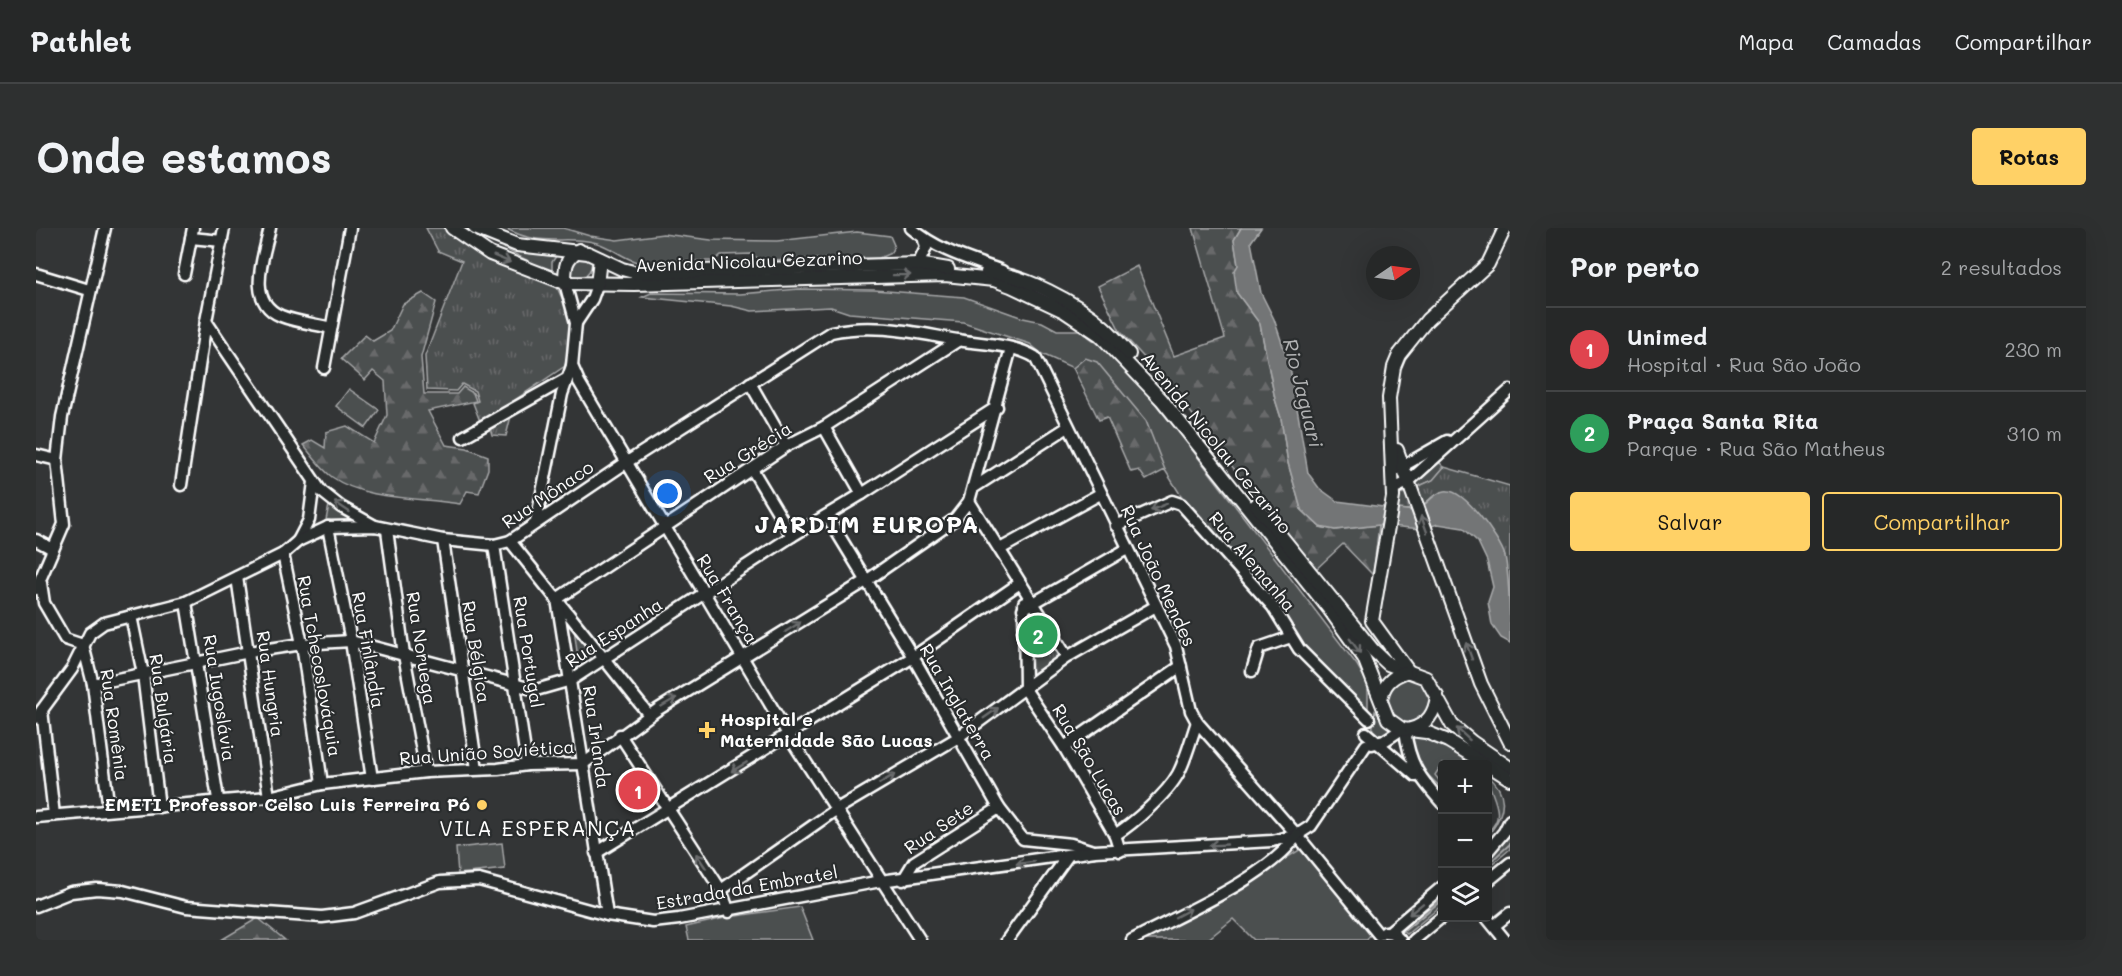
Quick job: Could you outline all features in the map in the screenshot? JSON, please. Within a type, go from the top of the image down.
[{"type":"main road","name":"Avenida Nicolau Cezarino","points":[[452,228],[490,254],[565,283],[597,285],[945,275],[994,280],[1035,296],[1064,311],[1100,335],[1162,400],[1364,658],[1388,719],[1405,730],[1426,732],[1448,741],[1479,760]]},
{"type":"main road","name":"Avenida Nicolau Cezarino","points":[[475,228],[517,245],[579,250],[622,269],[655,274],[918,264],[1018,277],[1046,290],[1103,326],[1169,396],[1373,650],[1388,664],[1426,678],[1452,725],[1509,779]]},
{"type":"main road","points":[[1381,702],[1383,689],[1391,679],[1407,672],[1372,621],[1398,469],[1391,431],[1389,398],[1399,355],[1427,320],[1488,264],[1505,228]]},
{"type":"main road","points":[[565,283],[566,263],[569,257],[579,250]]},
{"type":"main road","points":[[597,285],[600,259]]},
{"type":"main road","points":[[1398,469],[1408,482],[1416,502],[1481,684],[1510,742]]},
{"type":"main road","points":[[1405,730],[1423,724],[1430,717],[1437,696]]},
{"type":"main road","name":"Avenida Nicolau Cezarino","points":[[1492,768],[1509,779]]},
{"type":"street","points":[[83,645],[65,639],[44,603],[38,586],[64,524],[57,460],[62,417],[89,290],[105,228]]},
{"type":"street","points":[[181,485],[206,321],[224,228]]},
{"type":"street","points":[[270,228],[259,278],[260,295],[266,305],[280,316],[331,328]]},
{"type":"street","points":[[324,368],[350,228]]},
{"type":"street","points":[[911,228],[924,240],[964,259],[1018,277]]},
{"type":"street","points":[[184,274],[192,233],[222,241]]},
{"type":"street","points":[[918,264],[926,248],[924,240]]},
{"type":"street","points":[[36,274],[89,290]]},
{"type":"street","points":[[536,522],[566,379],[572,366],[576,324],[565,283]]},
{"type":"street","points":[[576,324],[592,299],[597,285]]},
{"type":"street","points":[[206,321],[314,482],[341,507],[375,526]]},
{"type":"street","name":"Rua Mônaco","points":[[39,714],[72,669],[90,633],[104,623],[186,602],[283,554],[298,541],[328,527],[375,526],[443,540],[494,545],[510,541],[627,462],[831,332],[862,327],[906,329],[1011,348],[1035,357]]},
{"type":"street","name":"Rua Grécia","points":[[557,599],[786,446],[824,427],[959,340]]},
{"type":"street","points":[[1011,348],[997,407],[969,501],[1025,593],[1028,606],[1025,689]]},
{"type":"street","name":"Rua João Mendes","points":[[1035,357],[1176,646],[1191,711],[1197,722],[1297,835],[1381,936],[1400,940]]},
{"type":"street","name":"Rua França","points":[[572,366],[789,736],[920,940]]},
{"type":"street","points":[[463,437],[566,379]]},
{"type":"street","points":[[750,383],[786,446]]},
{"type":"street","points":[[1393,493],[1510,390]]},
{"type":"street","name":"Rua Espanha","points":[[93,684],[249,652],[302,644],[351,641],[536,690],[571,680],[705,595],[792,536],[997,407]]},
{"type":"street","points":[[824,427],[862,494]]},
{"type":"street","points":[[973,488],[1068,427]]},
{"type":"street","points":[[1398,469],[1460,434]]},
{"type":"street","points":[[36,455],[57,460]]},
{"type":"street","points":[[752,469],[792,536]]},
{"type":"street","points":[[298,541],[309,520],[314,482]]},
{"type":"street","points":[[1000,549],[1100,494]]},
{"type":"street","name":"Rua União Soviética","points":[[36,817],[159,807],[218,799],[268,797],[322,784],[426,772],[527,765],[584,764],[649,715],[866,581],[955,519],[969,501]]},
{"type":"street","name":"Rua Alemanha","points":[[1116,526],[1172,501],[1181,504],[1272,607],[1299,649],[1369,719]]},
{"type":"street","name":"Rua Inglaterra","points":[[826,516],[913,657],[957,738],[999,808],[1023,839],[1071,844],[1095,851]]},
{"type":"street","name":"Rua Finlândia","points":[[328,527],[351,641],[372,778]]},
{"type":"street","name":"Rua Noruega","points":[[387,530],[404,655],[426,772]]},
{"type":"street","points":[[36,540],[53,549]]},
{"type":"street","name":"Rua Bélgica","points":[[443,540],[477,769]]},
{"type":"street","points":[[510,541],[649,715]]},
{"type":"street","name":"Rua Portugal","points":[[494,545],[517,684],[527,765]]},
{"type":"street","points":[[1028,606],[1127,549]]},
{"type":"street","name":"Rua Tchecoslováquia","points":[[283,554],[302,644],[322,784]]},
{"type":"street","name":"Rua Hungria","points":[[237,576],[268,797]]},
{"type":"street","points":[[596,853],[789,736],[913,657],[1020,583]]},
{"type":"street","name":"Rua Irlanda","points":[[557,599],[607,915]]},
{"type":"street","name":"Rua Iugoslávia","points":[[186,602],[218,799]]},
{"type":"street","points":[[1028,606],[1067,657]]},
{"type":"street","points":[[721,890],[837,809],[957,738],[1067,657],[1156,606]]},
{"type":"street","name":"Rua Bulgária","points":[[131,616],[143,674],[159,807]]},
{"type":"street","points":[[1252,671],[1259,648],[1292,638]]},
{"type":"street","name":"Rua Romênia","points":[[83,645],[93,684],[109,810]]},
{"type":"street","points":[[1064,747],[1181,666]]},
{"type":"street","name":"Rua São Lucas","points":[[1025,689],[1064,747],[1115,835],[1120,850]]},
{"type":"street","points":[[1132,940],[1268,865],[1290,846],[1297,835],[1311,826],[1327,806],[1370,740],[1369,719],[1381,702]]},
{"type":"street","points":[[39,714],[54,815]]},
{"type":"street","points":[[1115,835],[1140,817],[1170,786],[1179,773],[1197,722]]},
{"type":"street","points":[[1370,740],[1405,730],[1412,763],[1424,782],[1438,797]]},
{"type":"street","points":[[620,735],[721,890],[729,912]]},
{"type":"street","points":[[1370,740],[1424,782]]},
{"type":"street","name":"Rua Sete","points":[[903,880],[914,862],[999,808]]},
{"type":"street","points":[[1492,846],[1504,832],[1510,820]]},
{"type":"street","name":"Estrada da Embratel","points":[[36,906],[64,894],[98,889],[123,891],[186,908],[322,916],[354,913],[440,882],[479,880],[607,915],[653,922],[729,912],[796,896],[882,881],[903,880],[1095,851],[1259,843],[1297,835]]},
{"type":"street","points":[[1259,843],[1269,851],[1268,865]]},
{"type":"street","points":[[1006,940],[1066,857]]},
{"type":"street","points":[[1492,878],[1510,863]]},
{"type":"street","points":[[1381,936],[1438,891]]},
{"type":"street","points":[[1492,921],[1510,913]]},
{"type":"street","points":[[1413,940],[1438,921]]},
{"type":"street","points":[[1490,922],[1505,940]]},
{"type":"green space","points":[[426,228],[449,228],[555,283],[572,320],[565,366],[506,406],[506,412],[512,412],[506,436],[492,435],[489,424],[481,424],[473,403],[478,401],[475,391],[462,384],[456,391],[427,390],[425,356],[462,261],[438,251]]},
{"type":"green space","points":[[505,228],[563,228],[590,236],[617,240],[663,234],[711,240],[777,241],[857,232],[890,236],[894,245],[891,253],[879,258],[760,260],[752,254],[721,255],[714,261],[642,263],[626,258],[597,243],[542,240]]},
{"type":"green space","points":[[1193,228],[1241,228],[1234,240],[1238,265],[1237,293],[1260,324],[1281,418],[1288,463],[1301,509],[1320,527],[1335,530],[1379,525],[1373,575],[1343,544],[1313,572],[1176,393],[1120,331],[1098,286],[1137,266],[1174,356],[1225,338]]},
{"type":"green space","points":[[499,246],[531,253],[559,252],[552,262],[552,273]]},
{"type":"green space","points":[[572,256],[591,258],[591,268],[586,275],[578,277],[569,273]]},
{"type":"green space","points":[[799,289],[874,290],[964,297],[1023,318],[1042,322],[1057,330],[1079,330],[1119,359],[1180,434],[1357,665],[1368,684],[1368,708],[1359,709],[1294,635],[1273,603],[1180,494],[1085,359],[1073,368],[1042,354],[1030,344],[963,322],[849,313],[831,307],[752,311],[731,306],[642,297],[651,293],[740,294]]},
{"type":"green space","points":[[423,293],[436,302],[421,357],[424,394],[457,394],[463,387],[473,393],[476,401],[428,411],[446,445],[467,448],[488,456],[488,469],[479,493],[467,491],[460,504],[393,497],[346,485],[328,474],[303,445],[312,440],[325,448],[326,432],[347,426],[374,443],[387,415],[385,381],[373,371],[365,380],[341,359],[365,335],[373,341],[390,331],[403,304]]},
{"type":"green space","points":[[1085,358],[1097,362],[1146,421],[1165,470],[1146,480],[1139,470],[1131,472],[1107,417],[1099,420],[1073,368]]},
{"type":"green space","points":[[349,389],[379,410],[366,428],[336,406]]},
{"type":"green space","points":[[1438,461],[1444,467],[1433,480],[1401,494]]},
{"type":"green space","points":[[1444,467],[1510,486],[1510,614],[1504,554],[1432,497],[1415,509],[1394,509],[1401,494],[1433,480]]},
{"type":"green space","points":[[330,500],[357,522],[319,539],[324,530]]},
{"type":"green space","points":[[1035,614],[1058,656],[1032,674],[1029,673],[1029,615]]},
{"type":"green space","points":[[574,628],[602,663],[600,668],[588,676],[580,675]]},
{"type":"green space","points":[[1408,677],[1424,684],[1431,700],[1424,716],[1408,723],[1392,716],[1385,700],[1392,684]]},
{"type":"green space","points":[[1375,711],[1385,723],[1395,728],[1380,735],[1372,733]]},
{"type":"green space","points":[[1428,734],[1464,760],[1438,760],[1438,770],[1435,775],[1438,785],[1414,758],[1411,743],[1414,736]]},
{"type":"green space","points":[[1492,780],[1499,789],[1502,803],[1499,818],[1492,830],[1497,818],[1492,791]]},
{"type":"green space","points":[[1510,835],[1510,849],[1492,865],[1492,855]]},
{"type":"green space","points":[[502,843],[505,869],[458,874],[456,848]]},
{"type":"green space","points":[[1301,849],[1371,933],[1367,940],[1254,940],[1233,919],[1207,940],[1141,940],[1205,908]]},
{"type":"green space","points":[[1438,901],[1438,908],[1407,934],[1402,930]]},
{"type":"green space","points":[[800,907],[813,940],[689,940],[686,927],[729,917]]},
{"type":"green space","points":[[258,918],[285,940],[221,940]]},
{"type":"shaded area","points":[[1241,228],[1261,228],[1251,242],[1261,293],[1274,319],[1290,367],[1308,473],[1319,488],[1337,501],[1414,511],[1440,492],[1453,492],[1462,498],[1489,527],[1505,556],[1509,588],[1510,643],[1501,638],[1492,625],[1488,602],[1493,587],[1487,561],[1478,542],[1463,528],[1438,524],[1422,529],[1379,525],[1335,530],[1320,527],[1301,509],[1288,463],[1281,418],[1260,324],[1237,293],[1234,272],[1238,265],[1234,240]]},
{"type":"waterway","points":[[1492,860],[1510,844]]},
{"type":"waterway","points":[[1404,931],[1438,903]]},
{"type":"place","name":"Praça Santa Rita","points":[[1038,635]]},
{"type":"place","name":"Hospital e Maternidade São Lucas","points":[[707,730]]},
{"type":"place","name":"Unimed","points":[[638,790]]},
{"type":"place","name":"EMETI Professor Celso Luis Ferreira Pó","points":[[482,805]]},
{"type":"district","name":"JARDIM EUROPA","points":[[867,525]]},
{"type":"district","name":"VILA ESPERANÇA","points":[[538,829]]},
{"type":"water label","name":"Rio Jaguari","points":[[1303,393]]}]
